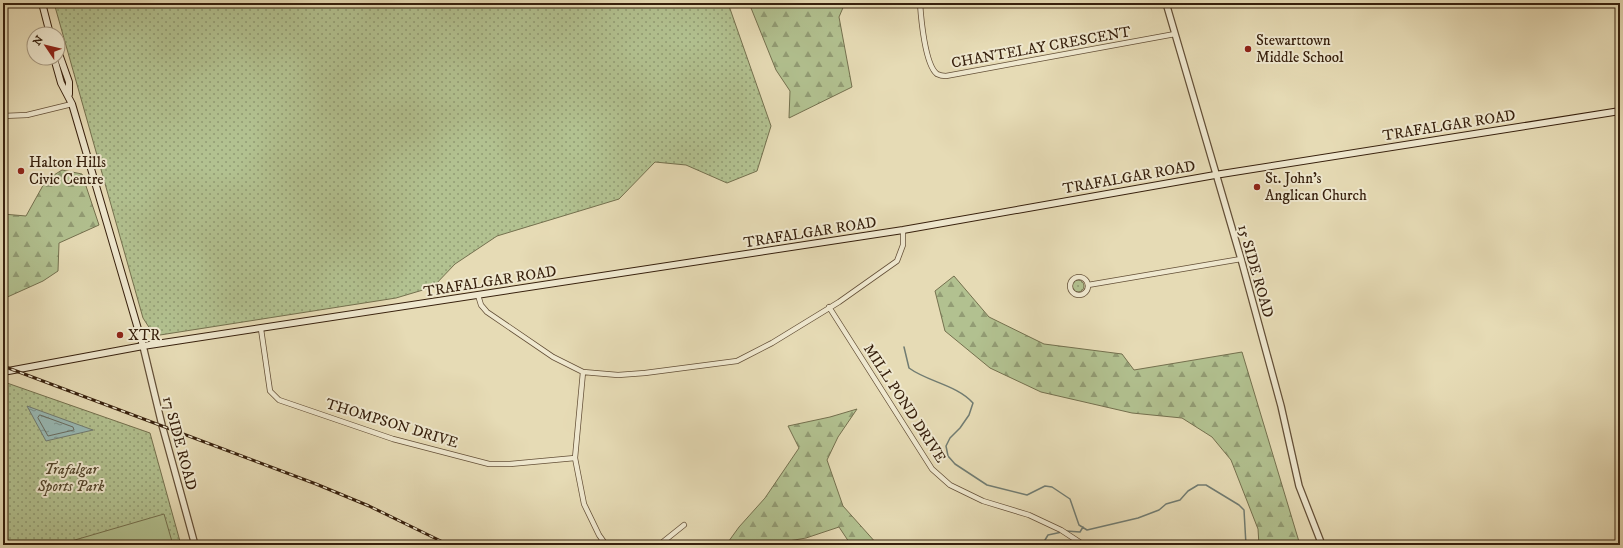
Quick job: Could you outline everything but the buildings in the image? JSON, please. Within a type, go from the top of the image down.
[{"type":"main road","points":[[42,3],[48,26]]},
{"type":"main road","points":[[57,66],[72,104],[143,346]]},
{"type":"main road","points":[[64,66],[69,82],[69,95]]},
{"type":"main road","name":"TRAFALGAR ROAD","points":[[3,372],[143,346],[903,230],[1215,175],[1620,111]]},
{"type":"street","name":"CHANTELAY CRESCENT","points":[[920,3],[921,21],[931,65],[937,74],[946,76],[1175,34]]},
{"type":"street","name":"15 SIDE ROAD","points":[[1166,3],[1215,175],[1241,259],[1280,406],[1299,486],[1322,545]]},
{"type":"street","points":[[3,116],[27,115],[72,104]]},
{"type":"street","points":[[478,295],[481,305],[487,312],[553,357],[583,372],[618,375],[737,361],[772,343],[839,302],[897,261],[903,245],[903,230]]},
{"type":"street","points":[[1088,285],[1241,259]]},
{"type":"street","points":[[1078,277],[1085,279],[1088,285],[1086,292],[1079,296],[1072,293],[1069,287],[1072,280],[1078,277]]},
{"type":"street","name":"MILL POND DRIVE","points":[[829,308],[932,469],[950,485],[983,501],[1029,515],[1061,530],[1084,545]]},
{"type":"street","name":"THOMPSON DRIVE","points":[[260,329],[270,391],[279,400],[393,439],[489,464],[510,464],[574,458]]},
{"type":"street","name":"17 SIDE ROAD","points":[[143,346],[162,425],[195,545]]},
{"type":"street","points":[[583,372],[574,458],[584,504],[599,535],[606,545]]},
{"type":"street","points":[[659,545],[684,525]]},
{"type":"green space","points":[[54,3],[728,3],[771,126],[757,171],[727,183],[686,165],[655,162],[619,199],[497,236],[455,264],[433,287],[396,298],[160,335],[152,332],[143,318],[66,45],[66,26],[60,26]]},
{"type":"green space","points":[[749,3],[845,3],[839,17],[852,87],[789,118],[790,91],[776,70]]},
{"type":"green space","points":[[62,170],[82,174],[99,225],[59,243],[58,271],[43,281],[3,299],[3,214],[26,216],[46,180]]},
{"type":"green space","points":[[954,276],[989,317],[1044,344],[1122,354],[1134,370],[1242,352],[1300,545],[1259,545],[1258,529],[1231,460],[1212,437],[1182,418],[1132,413],[1041,392],[990,368],[945,331],[935,291]]},
{"type":"green space","points":[[1076,280],[1080,280],[1084,286],[1080,292],[1076,292],[1072,288],[1072,284]]},
{"type":"green space","name":"Trafalgar Sports Park","points":[[7,383],[150,433],[181,545],[3,545],[3,384]]},
{"type":"green space","points":[[857,409],[838,437],[827,460],[843,506],[877,544],[851,545],[839,527],[806,538],[783,542],[776,545],[726,545],[739,527],[765,498],[799,448],[788,426],[830,417]]},
{"type":"green space","points":[[164,514],[173,545],[69,545],[68,542]]},
{"type":"water","points":[[27,406],[93,430],[46,441]]},
{"type":"waterway","points":[[904,347],[909,368],[959,392],[973,403],[969,415],[960,428],[950,438],[946,446],[948,456],[955,464],[987,485],[1027,495],[1045,486],[1052,487],[1070,499],[1079,525],[1087,530],[1138,518],[1159,510],[1166,504],[1180,500],[1188,491],[1198,485],[1206,485],[1239,505],[1244,510],[1246,545]]},
{"type":"waterway","points":[[1066,531],[1080,532],[1083,527]]},
{"type":"waterway","points":[[1042,545],[1048,535],[1062,532]]},
{"type":"railway","points":[[3,366],[316,484],[369,506],[449,545]]},
{"type":"place","name":"Stewarttown Middle School","points":[[1248,49]]},
{"type":"place","name":"Halton Hills Civic Centre","points":[[21,171]]},
{"type":"place","name":"St. John's Anglican Church","points":[[1257,187]]},
{"type":"place","name":"XTR","points":[[120,335]]}]
